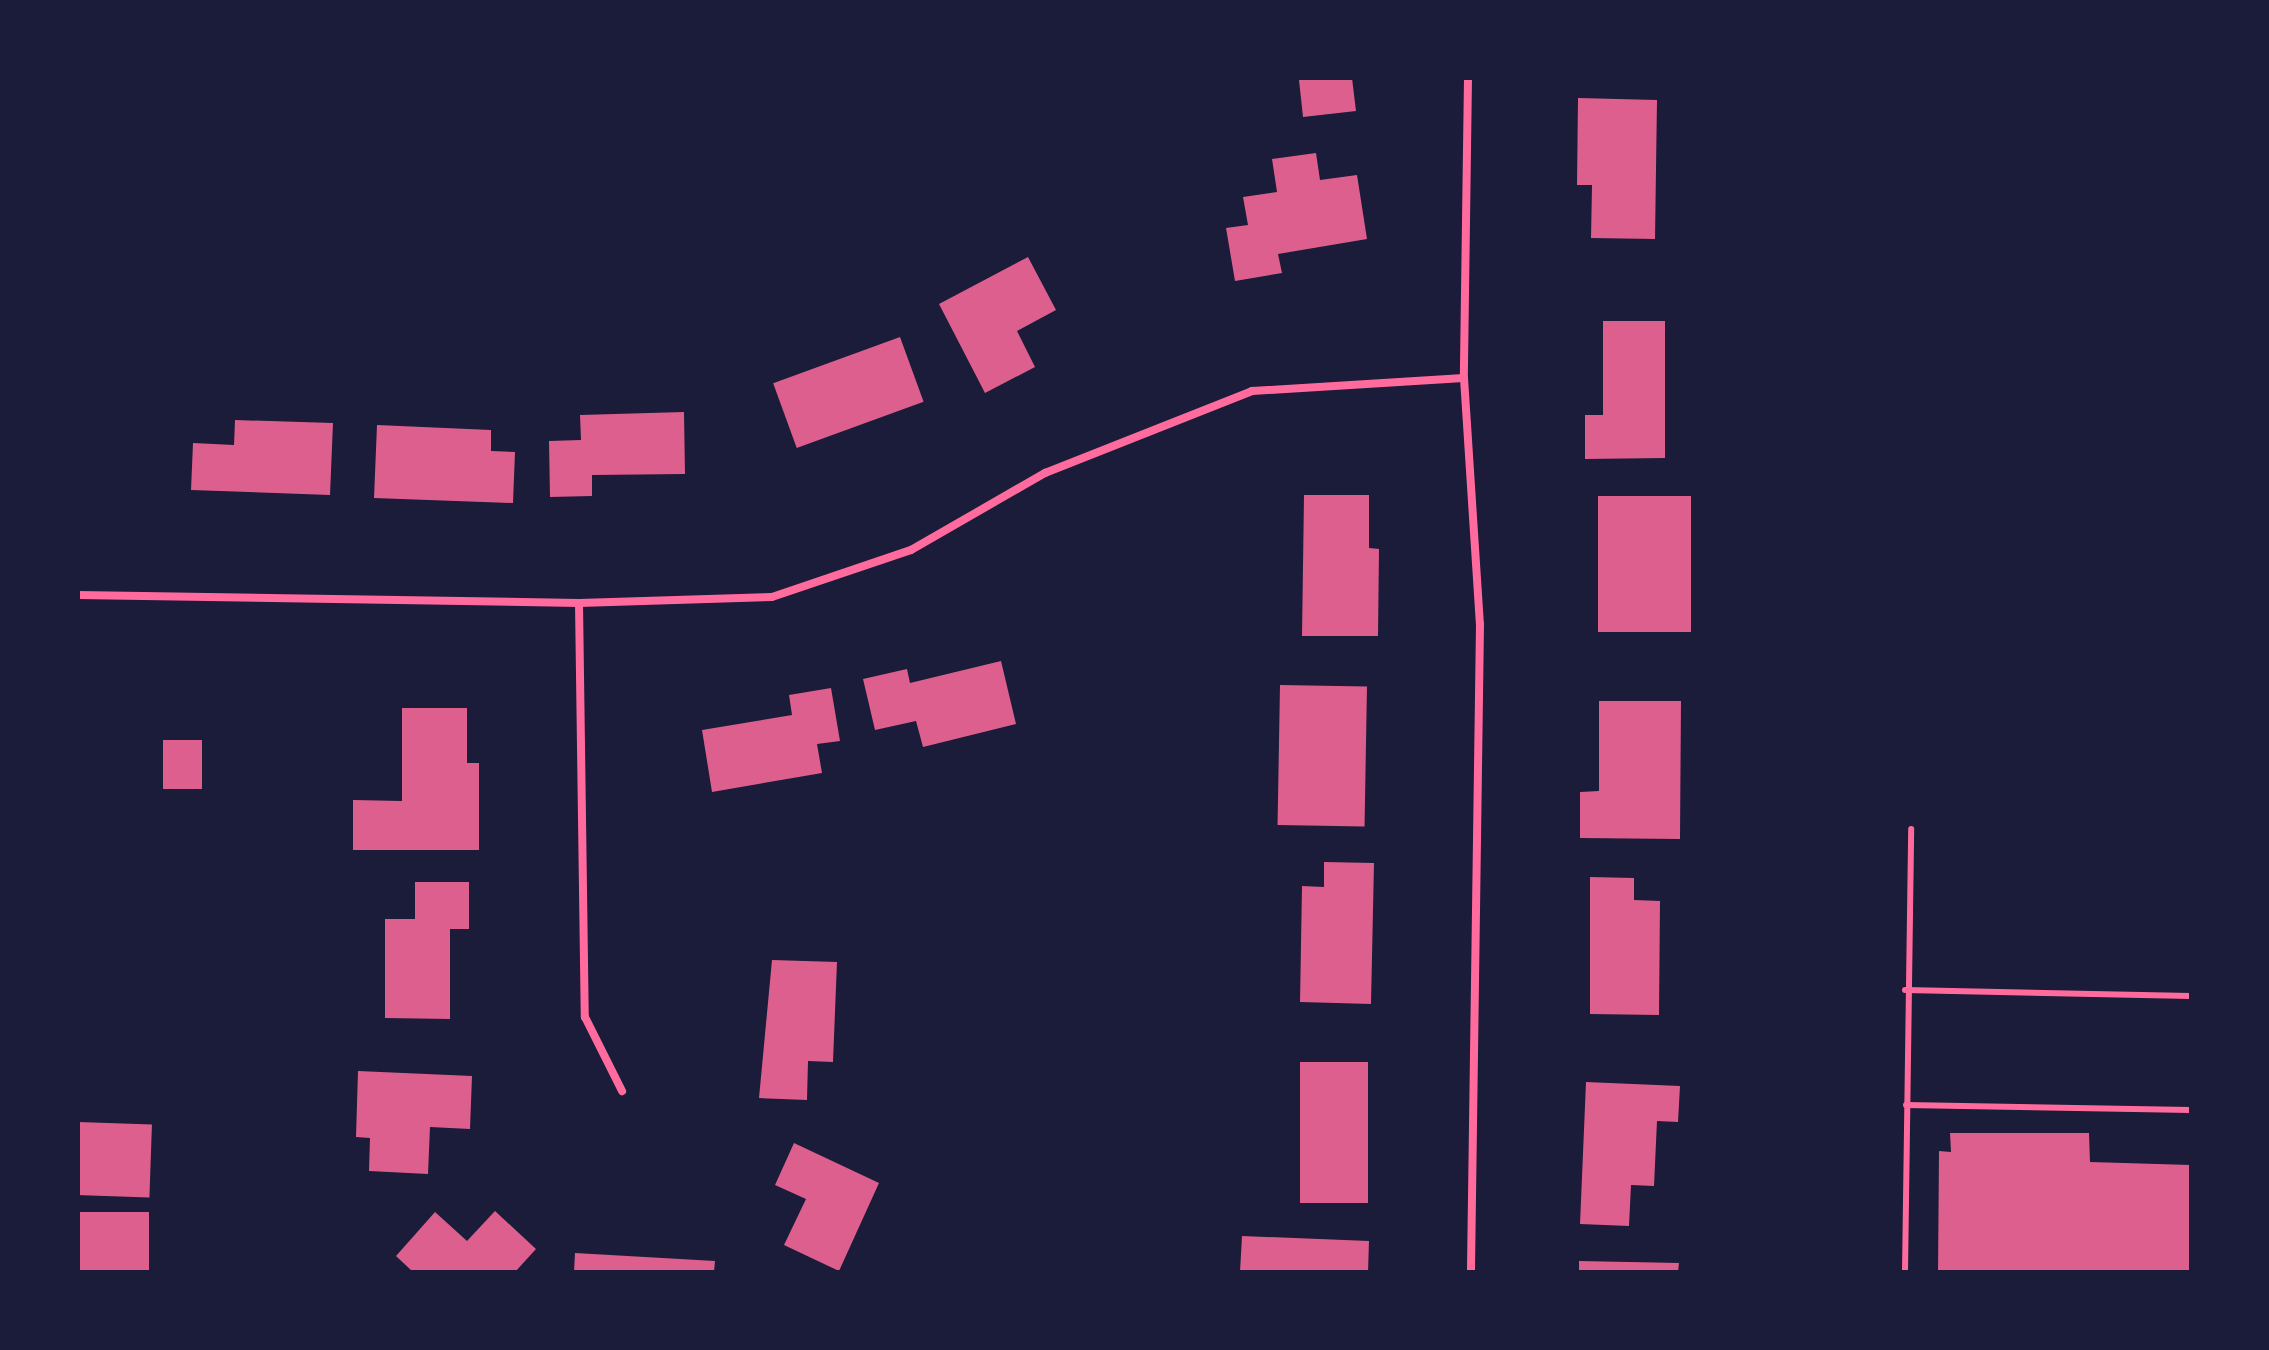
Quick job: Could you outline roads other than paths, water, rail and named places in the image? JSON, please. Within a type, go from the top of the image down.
[{"type":"street","points":[[1468,78],[1464,378],[1480,624],[1471,1272]]},
{"type":"street","points":[[78,595],[579,603],[772,597],[911,550],[1045,473],[1252,391],[1464,378]]},
{"type":"street","points":[[579,603],[585,1017],[622,1091]]},
{"type":"lane","points":[[1905,1272],[1905,990],[1911,829]]},
{"type":"lane","points":[[1905,990],[2191,996]]},
{"type":"lane","points":[[1906,1105],[2191,1110]]}]
